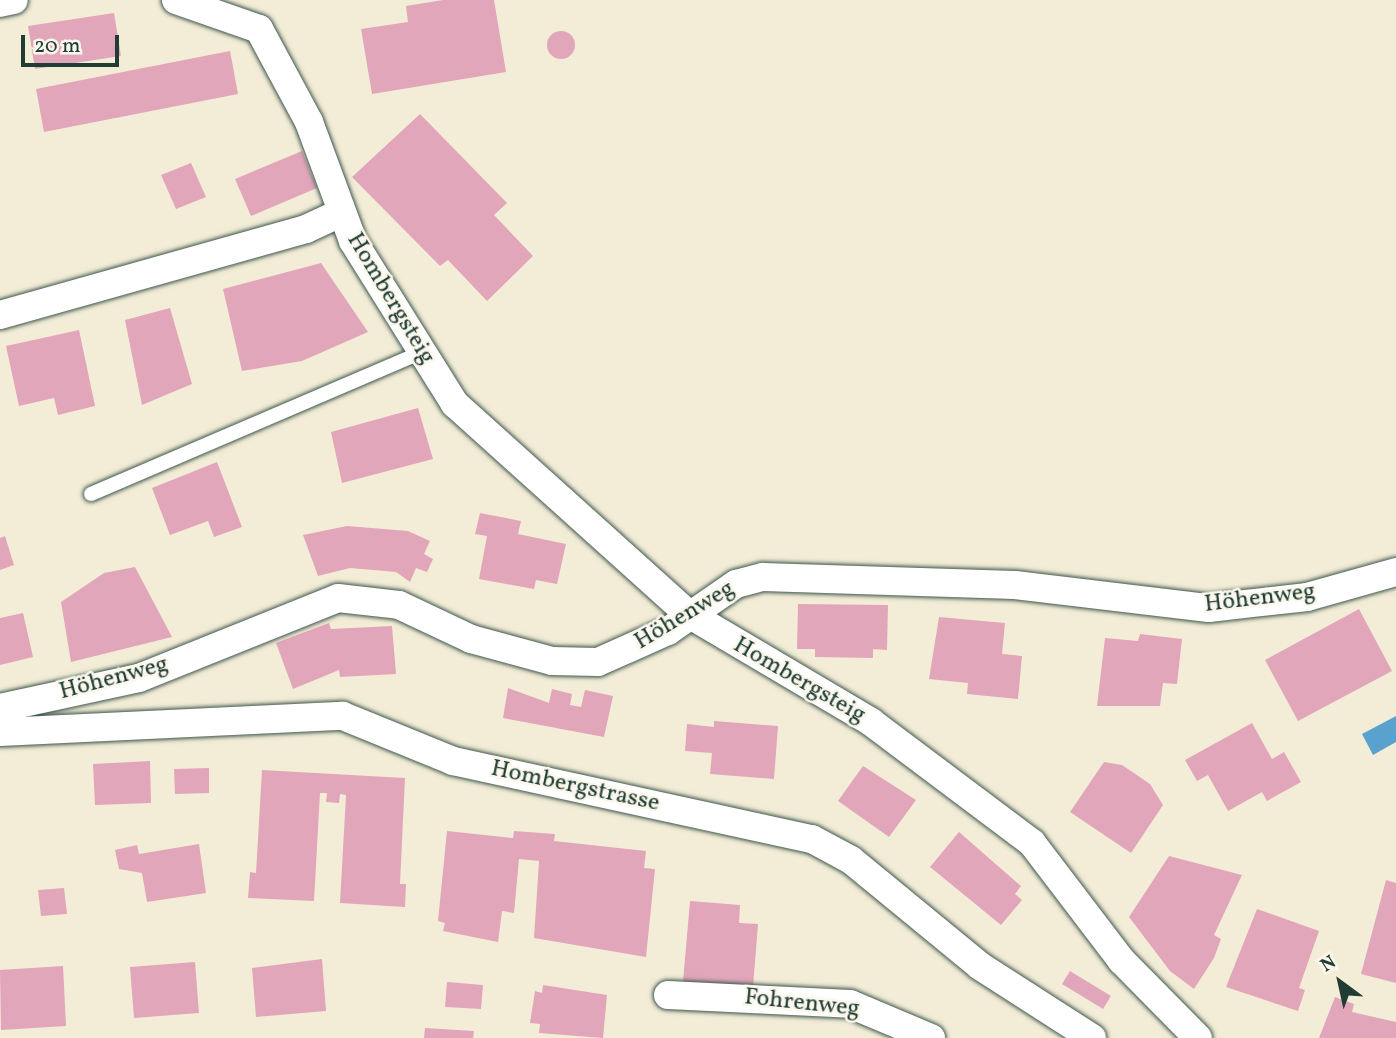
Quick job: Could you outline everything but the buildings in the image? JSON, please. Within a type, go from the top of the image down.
[{"type":"street","points":[[0,3],[14,0]]},
{"type":"street","name":"Hombergsteig","points":[[176,0],[260,29],[309,122],[340,213],[455,404],[687,613],[871,722],[1032,843],[1122,961],[1198,1038]]},
{"type":"street","name":"Hombergsteig","points":[[0,315],[306,229],[340,213]]},
{"type":"street","name":"Höhenweg","points":[[0,708],[139,678],[338,598],[399,605],[471,639],[552,661],[598,662],[668,631],[687,613],[736,584],[763,578],[1015,585],[1209,608],[1307,597],[1396,572]]},
{"type":"street","name":"Hombergstrasse","points":[[0,732],[343,716],[453,761],[813,839],[860,867],[980,966],[1092,1038]]},
{"type":"street","name":"Fohrenweg","points":[[668,995],[850,1004],[931,1038]]},
{"type":"lane","points":[[91,494],[422,352]]},
{"type":"water","points":[[1396,716],[1396,742],[1373,755],[1362,734]]}]
